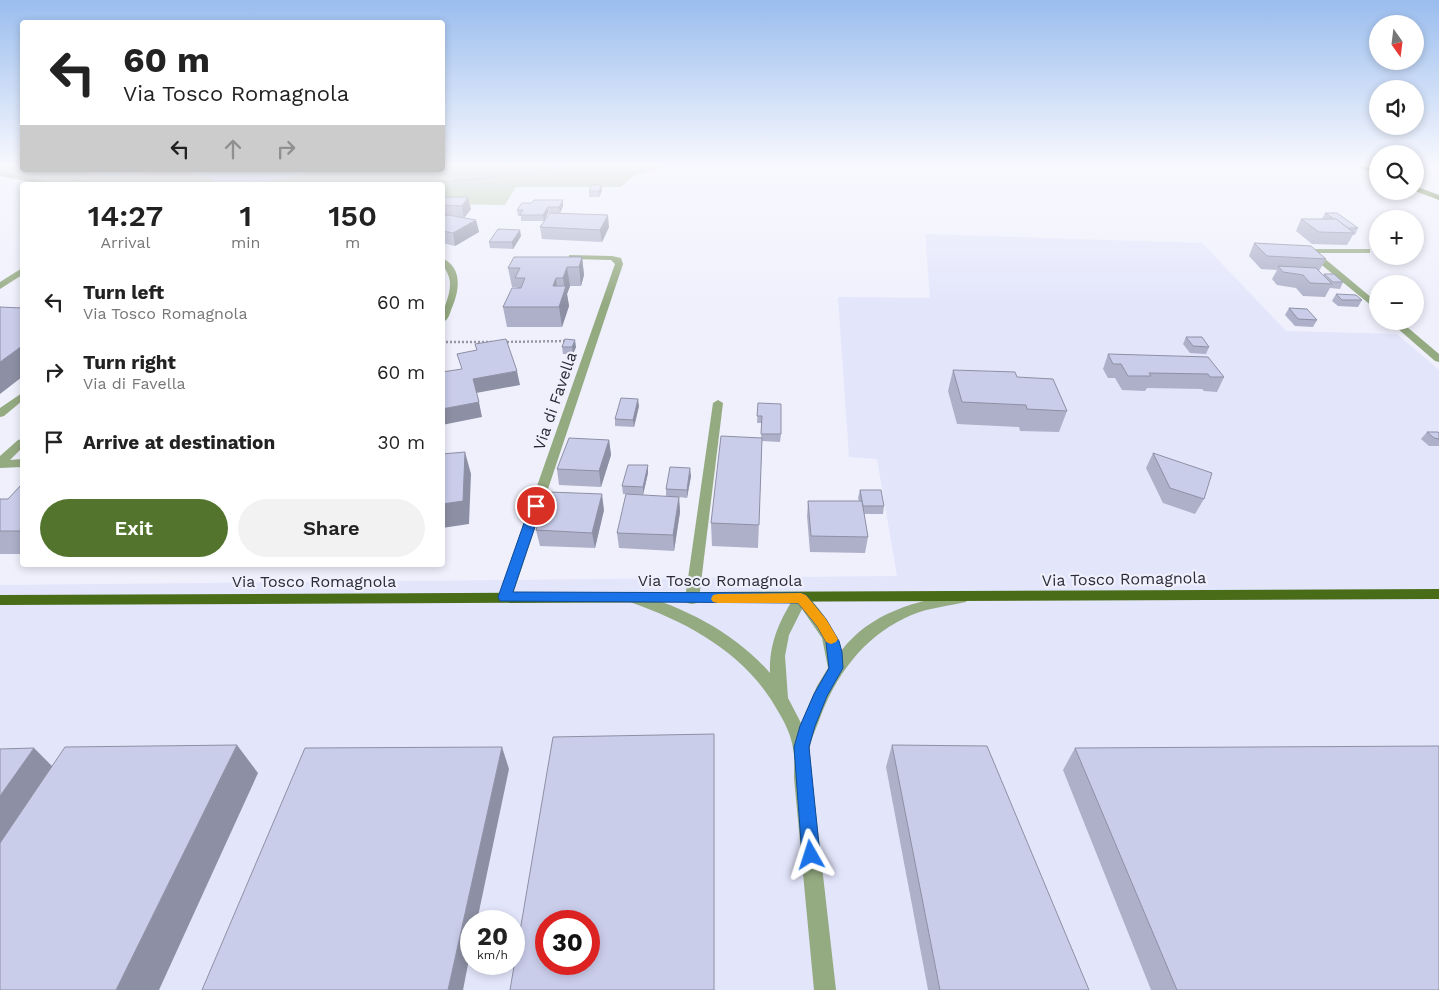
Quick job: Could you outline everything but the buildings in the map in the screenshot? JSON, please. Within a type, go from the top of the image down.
[{"type":"main road","name":"Via Tosco Romagnola","points":[[0,600],[505,597],[692,599],[963,598],[1439,594]]},
{"type":"street","points":[[1366,251],[1310,251],[1369,300]]},
{"type":"street","name":"Via di Favella","points":[[505,597],[619,264],[618,260],[612,258],[572,257]]},
{"type":"street","points":[[445,262],[450,266],[453,273],[455,290],[445,314]]},
{"type":"street","points":[[0,286],[20,273]]},
{"type":"street","points":[[1405,330],[1439,359]]},
{"type":"street","points":[[0,414],[20,398]]},
{"type":"street","points":[[692,599],[718,403]]},
{"type":"street","points":[[0,463],[20,444]]},
{"type":"street","points":[[0,463],[20,463]]},
{"type":"street","points":[[636,598],[684,616],[732,646],[760,674],[780,698],[802,747]]},
{"type":"street","points":[[780,698],[777,663],[778,644],[785,623],[801,598],[821,623],[832,641],[836,668]]},
{"type":"street","points":[[825,990],[803,778],[802,747],[807,726],[821,694],[836,668],[863,636],[887,620],[923,606],[963,598]]},
{"type":"path","points":[[445,342],[592,341]]},
{"type":"shaded area","points":[[925,234],[1202,243],[1286,331],[1397,334],[1439,370],[1439,990],[0,990],[0,585],[897,576],[877,459],[849,457],[838,297],[930,298]]},
{"type":"slow traffic","points":[[718,599],[801,598],[831,639]]},
{"type":"route","points":[[536,506],[505,597],[801,598],[821,623],[832,641],[836,668],[821,694],[807,726],[802,747],[803,778],[811,855]]}]
